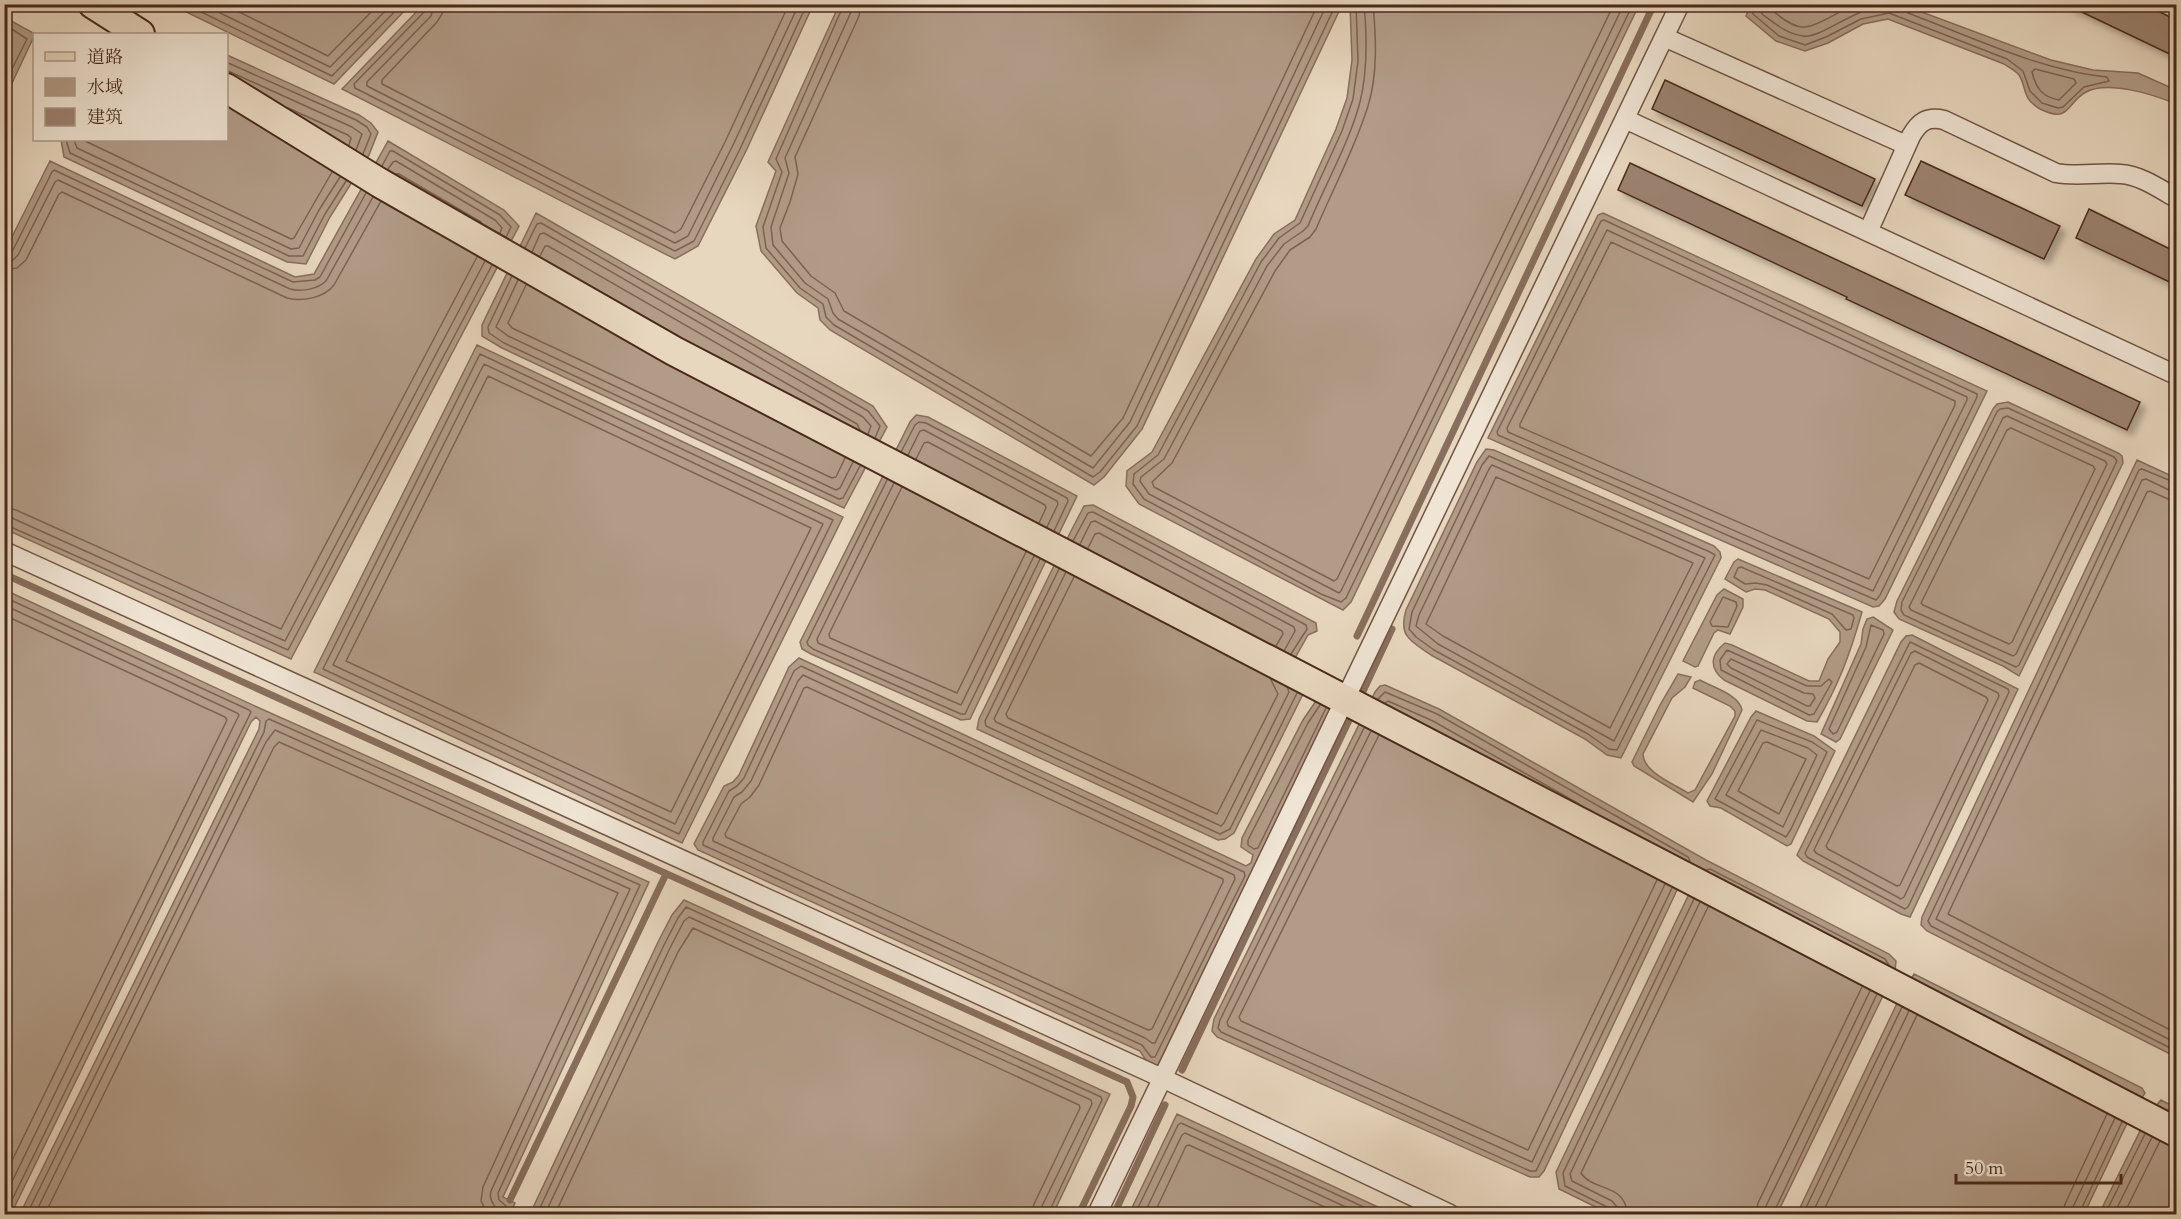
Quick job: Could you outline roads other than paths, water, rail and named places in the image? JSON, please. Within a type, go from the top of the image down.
[{"type":"main road","points":[[93,4],[138,33]]},
{"type":"main road","points":[[228,89],[380,183],[674,351],[2176,1132]]},
{"type":"street","points":[[1097,1215],[1162,1078],[1352,703],[1624,119],[1680,4]]},
{"type":"street","points":[[1664,37],[1906,145]]},
{"type":"street","points":[[1868,232],[1906,145],[1918,124],[1932,117],[1944,120],[2056,173],[2068,175],[2122,174],[2134,177],[2176,198]]},
{"type":"street","points":[[1624,119],[2175,370]]},
{"type":"street","points":[[4,551],[1162,1078],[1450,1215]]},
{"type":"water","points":[[172,5],[410,5],[334,84]]},
{"type":"water","points":[[423,5],[813,5],[746,151],[698,246],[675,259],[342,89]]},
{"type":"water","points":[[839,5],[1342,5],[1142,429],[1104,477],[1094,485],[830,330],[820,320],[818,308],[797,293],[761,251],[756,226],[776,171],[768,162]]},
{"type":"water","points":[[1350,5],[1639,5],[1351,602],[1343,610],[1139,504],[1126,486],[1127,471],[1152,452],[1256,259],[1274,234],[1295,220],[1336,129],[1347,98],[1352,60]]},
{"type":"water","points":[[1750,5],[1903,5],[2051,60],[2093,70],[2138,73],[2176,90],[2176,104],[2132,90],[2107,88],[2086,92],[2062,113],[2050,113],[2030,101],[2019,75],[2004,64],[1888,19],[1863,24],[1828,43],[1805,51],[1776,41],[1746,16]]},
{"type":"water","points":[[4,17],[33,33],[33,38],[4,98]]},
{"type":"water","points":[[228,55],[359,115],[371,123],[378,132],[369,155],[330,217],[306,264],[287,262],[64,157],[61,141],[228,141]]},
{"type":"water","points":[[388,141],[504,210],[519,226],[291,659],[5,529],[4,253],[50,161],[295,277],[314,274]]},
{"type":"water","points":[[536,213],[873,406],[887,427],[844,508],[502,348],[482,336],[482,325]]},
{"type":"water","points":[[1603,213],[1987,391],[1885,599],[1879,606],[1873,607],[1488,438],[1598,215]]},
{"type":"water","points":[[477,345],[843,517],[682,843],[314,672]]},
{"type":"water","points":[[2008,402],[2118,453],[2122,456],[2123,463],[2019,676],[2003,666],[1899,619],[1894,612],[1897,601],[1993,409],[1997,404]]},
{"type":"water","points":[[916,415],[928,417],[1077,496],[970,719],[961,720],[811,654],[802,649],[800,642],[910,422]]},
{"type":"water","points":[[1486,449],[1494,450],[1714,546],[1720,552],[1721,558],[1621,758],[1607,755],[1585,739],[1431,655],[1412,642],[1405,632],[1406,610],[1477,462]]},
{"type":"water","points":[[2137,460],[2176,478],[2176,1057],[1927,931],[1921,925],[1922,917]]},
{"type":"water","points":[[1093,505],[1316,623],[1317,631],[1308,635],[1290,667],[1303,694],[1234,833],[1225,839],[1218,840],[977,729],[979,719],[1084,506]]},
{"type":"water","points":[[1738,559],[1862,612],[1832,695],[1817,722],[1807,721],[1724,680],[1716,671],[1714,657],[1725,643],[1809,681],[1819,681],[1828,659],[1840,642],[1840,632],[1829,619],[1765,590],[1755,589],[1746,592],[1725,579]]},
{"type":"water","points":[[1724,589],[1743,599],[1743,607],[1730,634],[1718,630],[1714,633],[1698,666],[1695,667],[1683,661],[1717,595]]},
{"type":"water","points":[[5,590],[257,707],[649,882],[503,1197],[515,1203],[510,1214],[20,1214],[259,729],[260,721],[256,717],[251,722],[11,1214],[5,1214]]},
{"type":"water","points":[[1873,617],[1893,630],[1840,739],[1836,742],[1821,734],[1861,644],[1867,619]]},
{"type":"water","points":[[1912,635],[2018,689],[1910,917],[1803,861],[1797,855],[1901,642],[1906,636]]},
{"type":"water","points":[[799,658],[1246,866],[1251,863],[1253,855],[1241,847],[1242,838],[1303,720],[1318,698],[1339,696],[1157,1067],[1149,1065],[1140,1051],[698,850],[694,844],[724,786],[733,782],[739,775],[789,667]]},
{"type":"water","points":[[1678,674],[1691,677],[1685,687],[1672,698],[1643,754],[1644,760],[1654,772],[1688,793],[1695,790],[1735,716],[1735,711],[1730,706],[1693,688],[1695,682],[1700,680],[1725,692],[1736,700],[1742,710],[1712,774],[1693,802],[1634,766],[1632,762]]},
{"type":"water","points":[[1385,685],[1439,709],[1706,860],[1889,954],[1896,961],[1895,971],[1777,1214],[1610,1214],[1559,1189],[1556,1172],[1700,871],[1687,869],[1544,1171],[1539,1177],[1530,1177],[1217,1037],[1212,1031],[1214,1019],[1375,692],[1380,686]]},
{"type":"water","points":[[1756,711],[1814,736],[1835,751],[1791,844],[1787,846],[1721,808],[1710,806],[1707,801]]},
{"type":"water","points":[[684,900],[1110,1094],[1053,1214],[530,1214],[658,942],[672,915]]},
{"type":"water","points":[[1914,974],[2142,1088],[2145,1093],[2131,1115],[2084,1214],[1797,1214],[1900,997]]},
{"type":"water","points":[[2161,1100],[2176,1108],[2176,1214],[2099,1214],[2148,1115]]},
{"type":"water","points":[[1177,1114],[1393,1214],[1129,1214]]},
{"type":"waterway","points":[[1357,636],[1654,4]]},
{"type":"waterway","points":[[4,574],[1127,1082],[1133,1097],[1131,1106],[1079,1214]]},
{"type":"waterway","points":[[1359,700],[1392,629]]},
{"type":"waterway","points":[[1182,1070],[1353,712]]},
{"type":"waterway","points":[[510,1200],[666,874]]},
{"type":"waterway","points":[[1114,1214],[1165,1105]]}]
